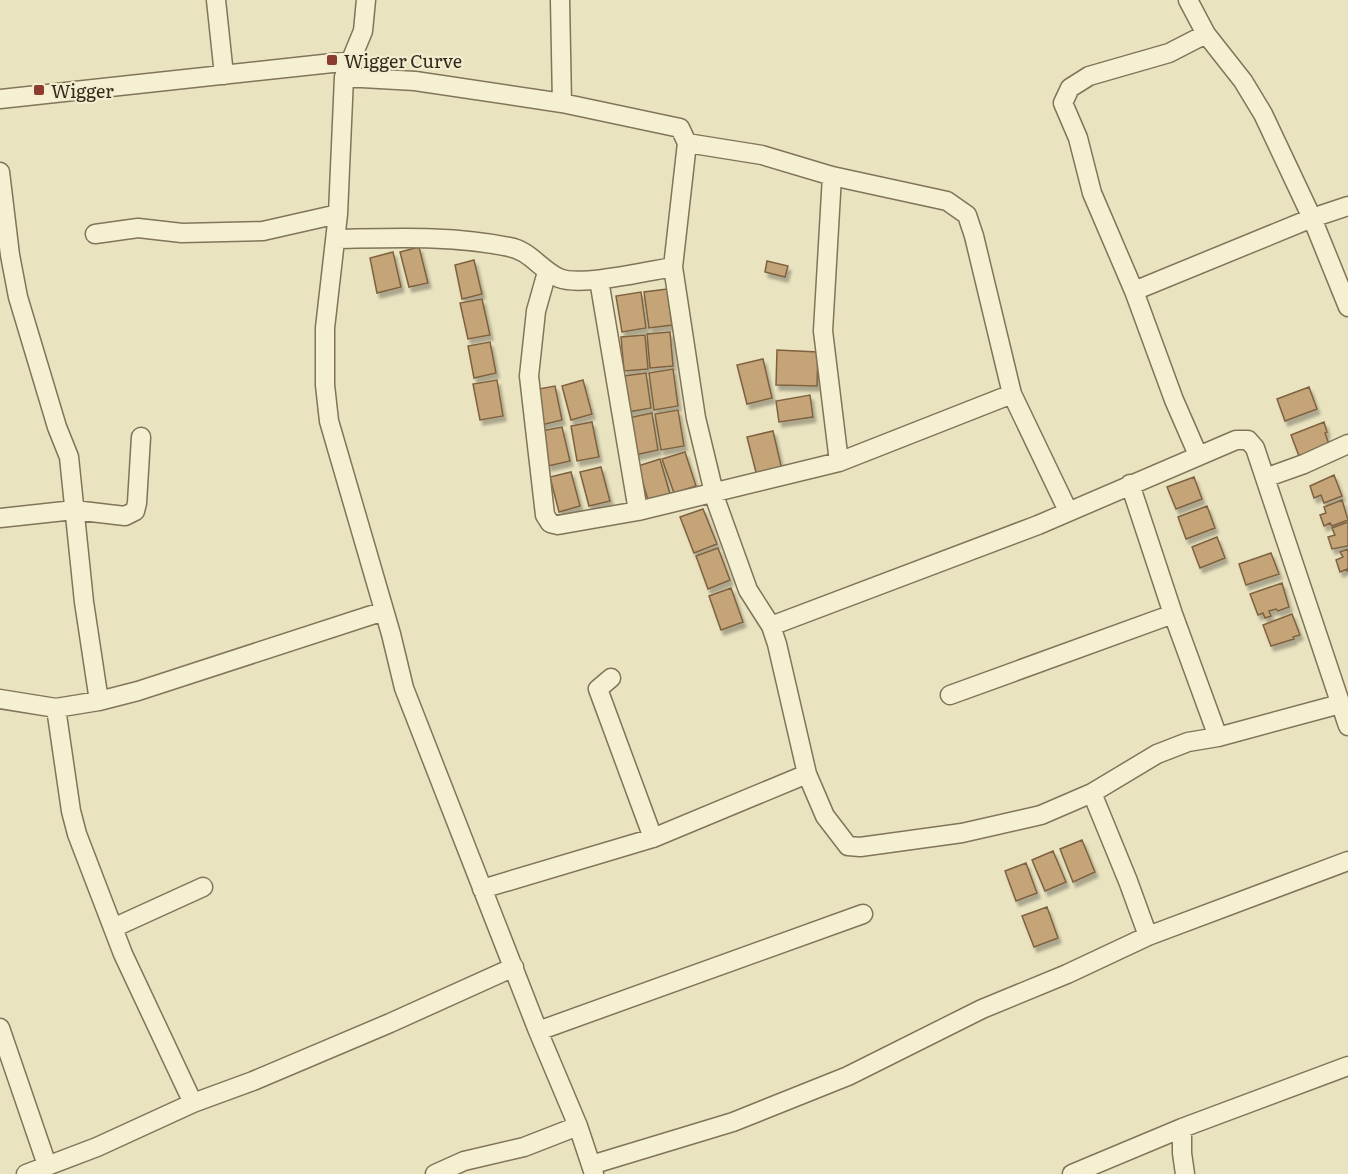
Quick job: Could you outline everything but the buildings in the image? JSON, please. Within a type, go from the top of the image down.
[{"type":"street","points":[[216,0],[224,75]]},
{"type":"street","points":[[366,0],[363,31],[348,69],[336,239],[325,328],[325,385],[329,421],[391,634],[404,688],[538,1031],[578,1126],[592,1170],[733,1122],[848,1076],[981,1009],[1066,974],[1148,936],[1348,861]]},
{"type":"street","points":[[560,0],[562,103]]},
{"type":"street","points":[[1188,0],[1206,34],[1243,81],[1263,114],[1312,218],[1348,307]]},
{"type":"street","points":[[1198,455],[1174,400],[1134,291],[1092,193],[1078,138],[1063,103],[1070,88],[1089,76],[1169,53],[1206,34]]},
{"type":"street","points":[[0,99],[224,75],[348,69],[562,103],[680,128],[687,143],[673,267],[696,418],[712,491],[748,590],[771,626],[807,774],[825,816],[848,846],[860,847],[962,834],[1041,815],[1092,793],[1157,754],[1188,742],[1218,737],[1340,704]]},
{"type":"street","points":[[687,143],[762,156],[832,176],[947,201],[967,215],[977,247],[1012,394],[1068,511]]},
{"type":"street","points":[[0,172],[5,255],[57,427],[69,457],[84,602],[99,701]]},
{"type":"street","points":[[832,176],[822,331],[839,462]]},
{"type":"street","points":[[1134,291],[1312,218],[1348,206]]},
{"type":"street","points":[[95,234],[138,228],[182,233],[263,231],[338,214]]},
{"type":"street","points":[[336,239],[404,237],[483,242],[514,247],[533,259],[547,272],[562,279],[599,280],[673,267]]},
{"type":"street","points":[[547,272],[536,311],[529,376],[545,515],[550,523],[558,525],[638,511],[712,491],[839,462],[1012,394]]},
{"type":"street","points":[[599,280],[638,511]]},
{"type":"street","points":[[0,518],[74,510],[125,516],[135,511],[141,437]]},
{"type":"street","points":[[771,626],[1038,525],[1236,440],[1248,440],[1254,448],[1265,478],[1348,726]]},
{"type":"street","points":[[1265,478],[1348,444]]},
{"type":"street","points":[[1130,484],[1173,614],[1218,737]]},
{"type":"street","points":[[0,699],[56,708],[99,701],[138,691],[384,611]]},
{"type":"street","points":[[950,695],[1173,614]]},
{"type":"street","points":[[611,678],[598,689],[653,838]]},
{"type":"street","points":[[56,708],[71,811],[77,834],[123,954],[194,1103]]},
{"type":"street","points":[[482,889],[653,838],[807,774]]},
{"type":"street","points":[[1092,793],[1148,936]]},
{"type":"street","points":[[113,928],[204,887]]},
{"type":"street","points":[[538,1031],[863,915]]},
{"type":"street","points":[[26,1174],[97,1147],[194,1103],[369,1032],[514,967]]},
{"type":"street","points":[[0,1028],[47,1165]]},
{"type":"street","points":[[1072,1174],[1182,1128],[1348,1066]]},
{"type":"street","points":[[435,1174],[464,1161],[524,1147],[578,1126]]},
{"type":"street","points":[[1182,1128],[1185,1174]]},
{"type":"place","name":"Wigger Curve","points":[[332,60]]},
{"type":"place","name":"Wigger","points":[[39,90]]}]
